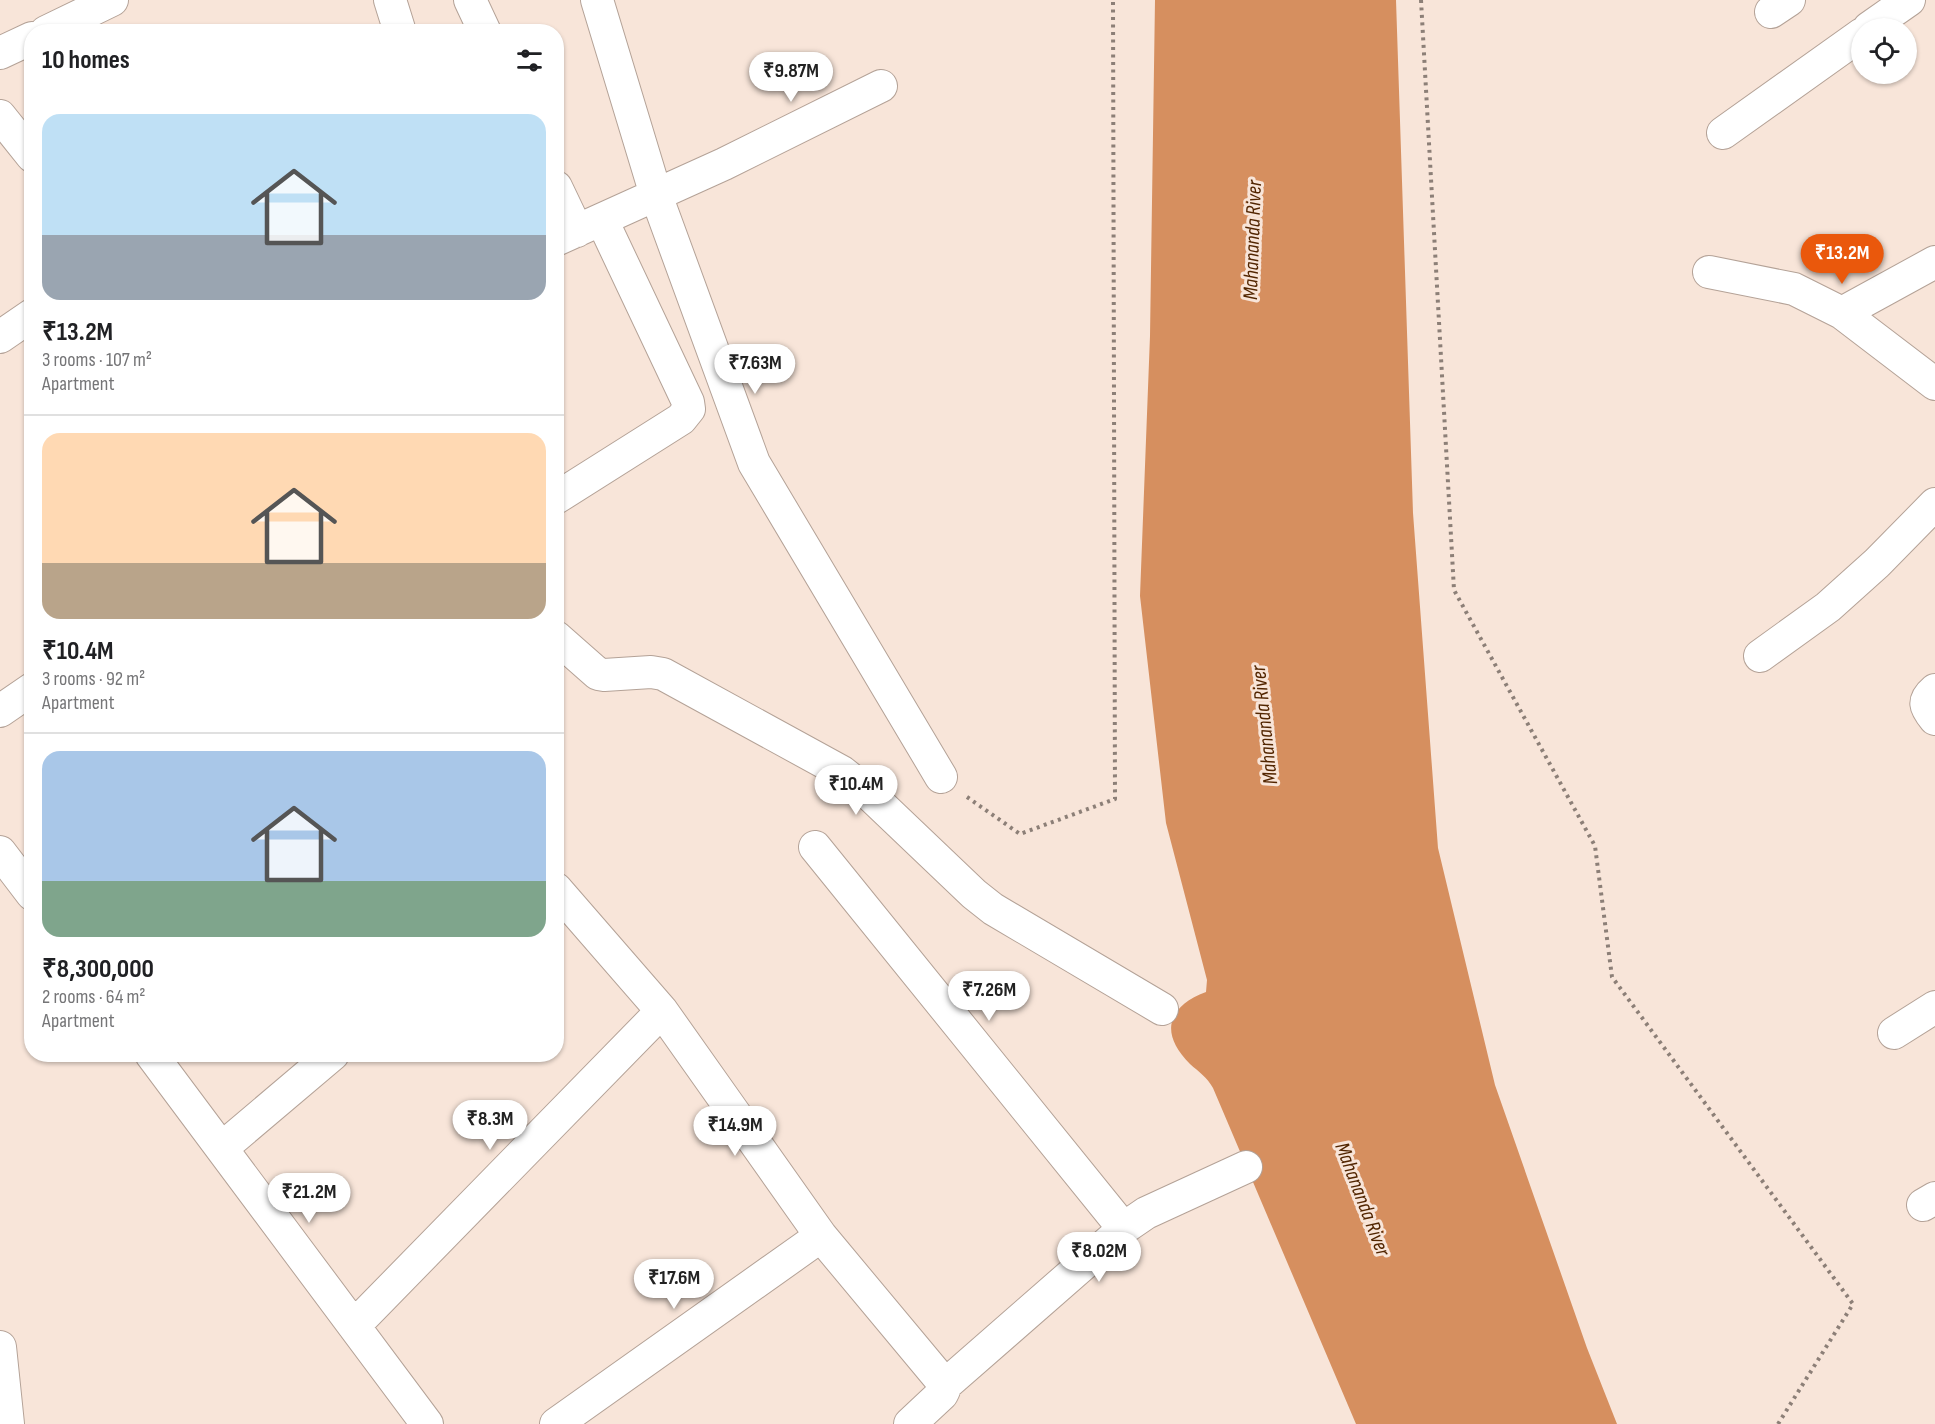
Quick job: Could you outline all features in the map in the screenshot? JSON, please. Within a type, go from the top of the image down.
[{"type":"street","points":[[62,24],[112,0]]},
{"type":"street","points":[[390,0],[398,24]]},
{"type":"street","points":[[470,0],[481,24]]},
{"type":"street","points":[[597,0],[656,195],[754,463],[940,777]]},
{"type":"street","points":[[1883,18],[1909,0]]},
{"type":"street","points":[[0,53],[24,42]]},
{"type":"street","points":[[1723,133],[1851,42]]},
{"type":"street","points":[[578,230],[724,164],[881,86]]},
{"type":"street","points":[[0,116],[24,146]]},
{"type":"street","points":[[564,203],[578,230],[688,402],[689,409],[681,419],[564,493]]},
{"type":"street","points":[[1842,313],[1935,262]]},
{"type":"street","points":[[1709,272],[1794,289],[1842,313],[1935,384]]},
{"type":"street","points":[[0,337],[24,320]]},
{"type":"street","points":[[1760,656],[1828,607],[1877,563],[1935,504]]},
{"type":"street","points":[[564,644],[598,674],[651,672],[663,674],[842,772],[867,792],[974,894],[993,909],[1162,1009]]},
{"type":"street","points":[[1935,690],[1925,702],[1927,710],[1935,719]]},
{"type":"street","points":[[0,711],[24,694]]},
{"type":"street","points":[[815,847],[1124,1229]]},
{"type":"street","points":[[0,852],[24,882]]},
{"type":"street","points":[[564,898],[662,1011],[821,1236],[944,1386]]},
{"type":"street","points":[[1894,1033],[1935,1007]]},
{"type":"street","points":[[354,1326],[662,1011]]},
{"type":"street","points":[[157,1062],[427,1424]]},
{"type":"street","points":[[222,1148],[324,1062]]},
{"type":"street","points":[[910,1424],[936,1400],[944,1390],[944,1386],[1124,1229],[1146,1213],[1246,1167]]},
{"type":"street","points":[[556,1424],[821,1236]]},
{"type":"street","points":[[0,1347],[8,1424]]},
{"type":"path","points":[[940,777],[1020,834],[1115,799],[1113,0]]},
{"type":"path","points":[[1421,0],[1454,590],[1595,846],[1612,977],[1853,1304],[1778,1424]]},
{"type":"water","name":"Mahananda River","points":[[1155,0],[1396,0],[1413,513],[1438,848],[1495,1085],[1587,1348],[1617,1424],[1356,1424],[1213,1088],[1180,1053],[1174,1042],[1171,1032],[1175,1013],[1182,1005],[1206,992],[1207,980],[1166,823],[1140,596],[1150,336]]}]
